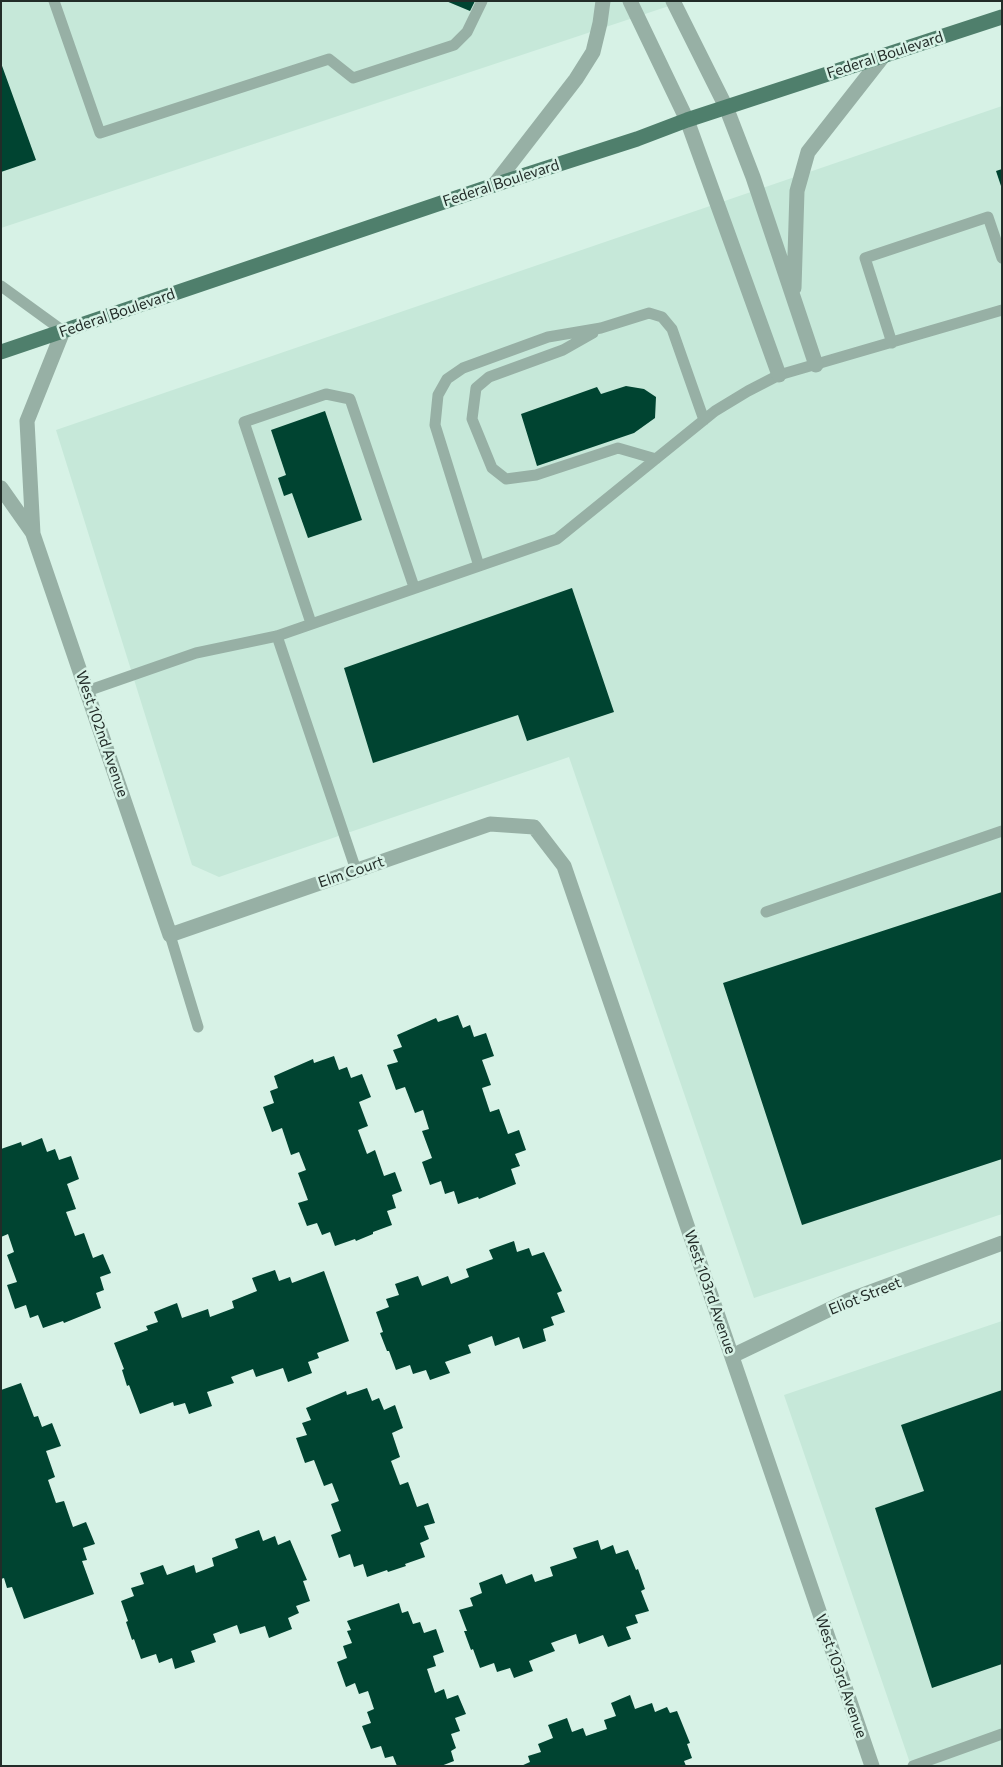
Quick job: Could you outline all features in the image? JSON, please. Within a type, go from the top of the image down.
[{"type":"main road","name":"Federal Boulevard","points":[[1,352],[494,185],[637,139],[687,120],[1002,17]]},
{"type":"street","points":[[494,185],[576,79],[589,58],[596,45],[603,1]]},
{"type":"street","points":[[630,1],[687,120],[780,375]]},
{"type":"street","points":[[673,1],[726,107],[755,183],[816,365]]},
{"type":"street","points":[[793,300],[797,191],[808,152],[884,55]]},
{"type":"street","name":"West 102nd Avenue","points":[[63,331],[26,421],[33,534],[170,935]]},
{"type":"street","name":"West 102nd Avenue","points":[[1,488],[33,534]]},
{"type":"street","name":"Elm Court","points":[[170,935],[490,824],[534,827]]},
{"type":"street","name":"West 103rd Avenue","points":[[534,827],[564,866],[872,1766]]},
{"type":"street","name":"Eliot Street","points":[[732,1356],[849,1300],[1002,1244]]},
{"type":"lane","points":[[54,1],[100,133],[329,59],[353,78],[454,44],[467,32],[482,1]]},
{"type":"lane","points":[[892,343],[865,258],[988,217],[1002,258]]},
{"type":"lane","points":[[1,286],[63,331]]},
{"type":"lane","points":[[87,691],[196,653],[277,636],[557,539],[704,420],[736,398],[780,375],[1002,310]]},
{"type":"lane","points":[[479,566],[435,425],[438,395],[447,379],[463,368],[548,337],[601,328],[650,313],[662,317],[672,329],[704,420]]},
{"type":"lane","points":[[601,328],[563,350],[489,377],[476,388],[472,419],[492,468],[506,479],[536,475],[618,448],[656,459]]},
{"type":"lane","points":[[311,623],[244,422],[326,394],[350,399],[414,588]]},
{"type":"lane","points":[[277,636],[356,870]]},
{"type":"lane","points":[[766,912],[1002,831]]},
{"type":"lane","points":[[170,935],[198,1027]]},
{"type":"lane","points":[[913,1766],[1002,1734]]},
{"type":"shaded area","points":[[1,1],[684,1],[1,228]]},
{"type":"shaded area","points":[[1002,106],[1002,1214],[754,1298],[569,757],[219,877],[192,865],[56,430]]},
{"type":"shaded area","points":[[1002,1321],[1002,1766],[911,1766],[784,1395]]},
{"type":"building","points":[[446,1],[475,1],[470,11]]},
{"type":"building","points":[[1,63],[36,160],[1,172]]},
{"type":"building","points":[[1002,169],[1002,186],[1001,186],[996,171]]},
{"type":"building","points":[[626,386],[644,389],[656,397],[655,418],[634,433],[537,466],[521,414],[597,387],[601,394]]},
{"type":"building","points":[[325,411],[362,520],[308,538],[292,493],[284,496],[278,478],[286,475],[271,430]]},
{"type":"building","points":[[572,588],[614,712],[527,741],[518,715],[373,763],[344,668]]},
{"type":"building","points":[[1002,892],[1002,1159],[802,1225],[723,983]]},
{"type":"building","points":[[458,1015],[463,1028],[470,1025],[474,1037],[486,1033],[494,1056],[482,1060],[491,1085],[482,1088],[490,1112],[499,1109],[508,1134],[519,1130],[526,1150],[515,1154],[520,1166],[511,1169],[516,1184],[479,1199],[478,1197],[458,1204],[454,1191],[445,1194],[441,1181],[430,1185],[422,1162],[432,1158],[422,1131],[429,1129],[423,1110],[415,1113],[405,1087],[396,1090],[387,1065],[398,1062],[393,1050],[402,1047],[397,1035],[436,1018],[438,1022]]},
{"type":"building","points":[[334,1056],[339,1070],[347,1067],[351,1078],[362,1074],[371,1097],[359,1102],[368,1126],[358,1130],[367,1154],[375,1150],[384,1176],[395,1172],[402,1191],[392,1195],[396,1208],[387,1211],[392,1225],[356,1241],[355,1239],[335,1246],[330,1232],[322,1235],[317,1223],[307,1226],[298,1203],[308,1200],[298,1173],[306,1170],[299,1152],[291,1155],[282,1128],[272,1132],[263,1107],[274,1103],[270,1091],[278,1088],[274,1076],[313,1059],[314,1063]]},
{"type":"building","points":[[42,1138],[47,1152],[55,1149],[59,1160],[71,1156],[79,1179],[67,1184],[76,1209],[66,1212],[75,1236],[84,1233],[93,1258],[103,1254],[111,1273],[100,1277],[104,1290],[96,1293],[101,1308],[64,1323],[63,1321],[43,1328],[38,1315],[30,1318],[26,1305],[15,1309],[7,1285],[17,1282],[7,1255],[14,1252],[8,1234],[1,1237],[1,1149],[21,1142],[22,1146]]},
{"type":"building","points":[[514,1241],[517,1252],[529,1248],[532,1256],[544,1252],[562,1291],[557,1293],[565,1312],[551,1317],[554,1325],[543,1329],[546,1341],[523,1349],[519,1337],[495,1346],[492,1336],[468,1345],[471,1353],[445,1362],[450,1373],[430,1380],[426,1370],[413,1374],[410,1365],[396,1370],[380,1333],[383,1332],[376,1312],[389,1307],[386,1299],[399,1295],[395,1284],[418,1276],[422,1286],[448,1276],[451,1284],[469,1277],[466,1269],[493,1259],[489,1250]]},
{"type":"building","points":[[275,1270],[279,1281],[290,1277],[292,1283],[324,1271],[349,1341],[317,1353],[319,1358],[308,1362],[312,1373],[288,1382],[283,1368],[256,1377],[253,1369],[231,1377],[234,1383],[207,1392],[212,1406],[189,1414],[185,1403],[174,1406],[173,1402],[140,1414],[129,1385],[127,1386],[122,1370],[124,1369],[114,1343],[148,1330],[146,1326],[158,1322],[154,1312],[177,1303],[182,1318],[208,1309],[210,1317],[234,1308],[232,1301],[257,1291],[252,1278]]},
{"type":"building","points":[[21,1383],[34,1417],[38,1416],[42,1427],[52,1423],[61,1446],[46,1451],[55,1477],[48,1480],[56,1503],[64,1501],[73,1527],[86,1522],[95,1544],[83,1548],[87,1560],[82,1561],[94,1594],[24,1619],[12,1587],[7,1588],[4,1578],[1,1579],[1,1390]]},
{"type":"building","points":[[367,1388],[372,1401],[379,1398],[384,1410],[395,1405],[403,1428],[392,1433],[400,1457],[391,1461],[400,1485],[408,1482],[417,1507],[428,1503],[435,1523],[424,1526],[429,1539],[420,1543],[425,1557],[405,1564],[406,1566],[367,1577],[363,1564],[354,1567],[350,1554],[339,1558],[331,1535],[341,1531],[331,1504],[339,1501],[332,1483],[324,1486],[314,1460],[305,1463],[296,1438],[307,1435],[302,1423],[311,1420],[306,1408],[346,1391],[347,1395]]},
{"type":"building","points":[[1002,1390],[1002,1664],[932,1688],[875,1508],[924,1491],[901,1425]]},
{"type":"building","points":[[259,1530],[263,1541],[275,1536],[278,1545],[290,1540],[307,1580],[303,1581],[310,1601],[296,1606],[299,1613],[288,1618],[292,1629],[269,1638],[265,1626],[240,1634],[237,1625],[213,1634],[216,1642],[191,1651],[195,1662],[175,1669],[172,1658],[159,1663],[156,1654],[141,1659],[134,1639],[132,1640],[121,1601],[134,1596],[131,1588],[144,1584],[140,1573],[163,1565],[167,1575],[194,1565],[196,1573],[214,1566],[212,1558],[238,1548],[235,1539]]},
{"type":"building","points":[[598,1540],[601,1550],[613,1545],[616,1554],[628,1550],[636,1570],[638,1569],[645,1589],[641,1591],[649,1611],[635,1615],[638,1623],[626,1627],[631,1639],[608,1647],[603,1635],[579,1644],[576,1634],[551,1643],[555,1651],[529,1661],[533,1671],[514,1678],[510,1668],[497,1672],[494,1663],[480,1668],[464,1631],[467,1631],[459,1610],[473,1606],[470,1598],[482,1593],[479,1583],[502,1574],[506,1584],[532,1574],[535,1582],[553,1576],[550,1567],[577,1558],[573,1548]]},
{"type":"building","points":[[399,1603],[402,1613],[408,1611],[413,1624],[420,1622],[424,1633],[436,1629],[444,1652],[433,1656],[436,1666],[427,1669],[435,1693],[444,1689],[447,1699],[458,1695],[466,1714],[455,1718],[460,1731],[451,1734],[456,1748],[451,1751],[454,1761],[441,1766],[397,1766],[393,1756],[385,1758],[381,1746],[371,1749],[362,1726],[371,1723],[367,1712],[374,1709],[368,1691],[359,1694],[355,1683],[346,1687],[337,1662],[347,1658],[343,1646],[352,1643],[347,1631],[351,1630],[347,1621]]},
{"type":"building","points":[[630,1695],[635,1709],[652,1703],[655,1712],[667,1707],[670,1713],[677,1711],[690,1743],[687,1744],[692,1758],[684,1761],[686,1766],[521,1766],[530,1762],[528,1756],[541,1752],[538,1744],[553,1738],[548,1725],[567,1718],[572,1732],[583,1728],[586,1736],[607,1729],[604,1720],[616,1716],[611,1703]]}]
